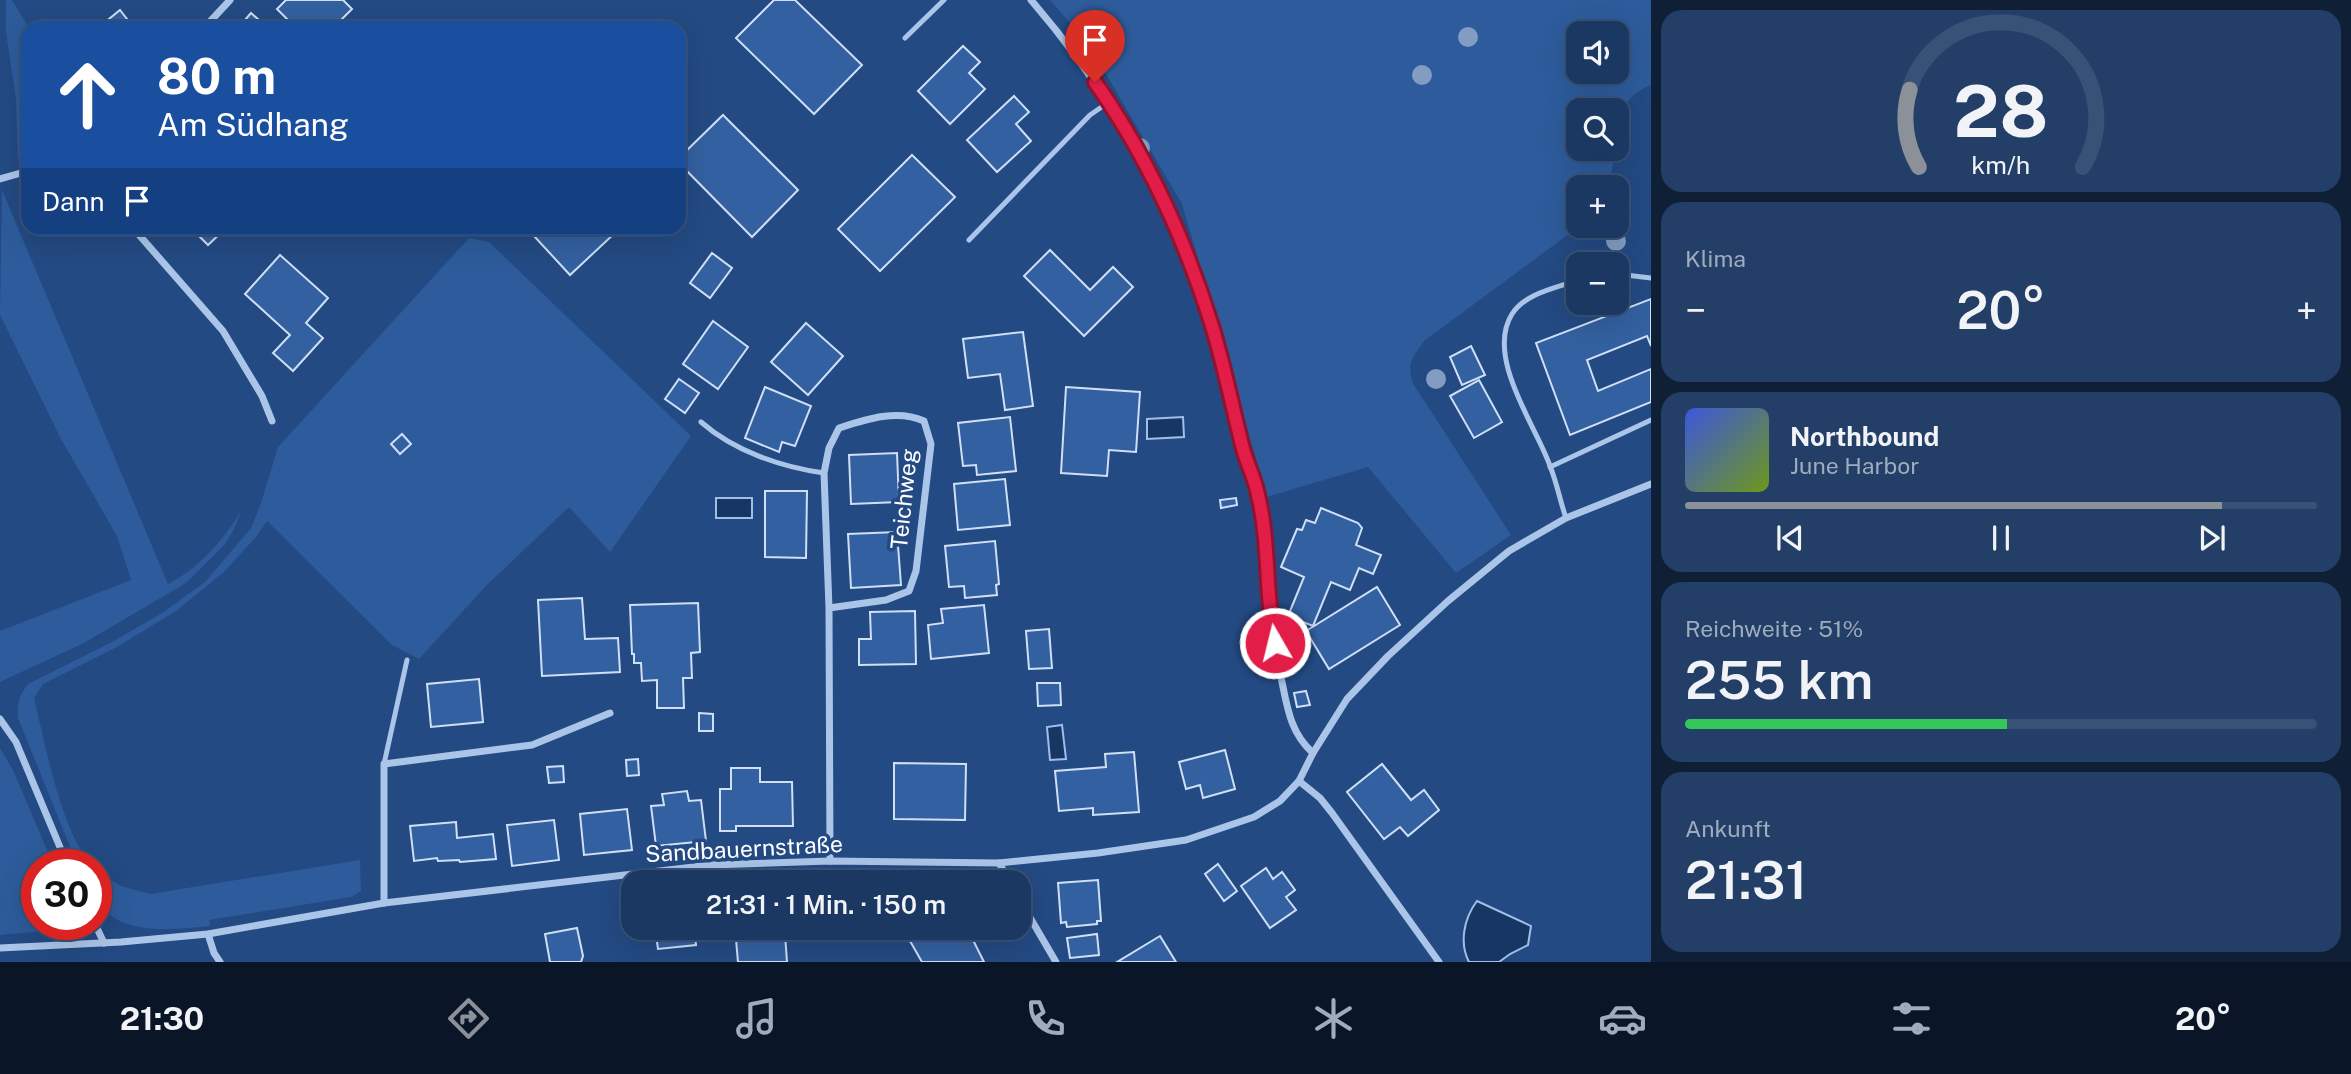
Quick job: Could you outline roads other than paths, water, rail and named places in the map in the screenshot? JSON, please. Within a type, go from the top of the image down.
[{"type":"street","points":[[210,21],[230,0]]},
{"type":"street","points":[[1031,0],[1067,42],[1109,102],[1171,215],[1191,263],[1213,328],[1244,454],[1258,495],[1267,561],[1270,620],[1284,691],[1294,729],[1301,742],[1313,753]]},
{"type":"street","points":[[0,179],[21,174]]},
{"type":"street","points":[[139,235],[223,331],[262,396],[272,421]]},
{"type":"street","name":"Teichweg","points":[[829,608],[886,600],[909,591],[916,570],[931,444],[925,421],[911,415],[869,418],[839,428],[829,448],[824,473],[829,608],[830,861]]},
{"type":"street","name":"Sandbauernstraße","points":[[0,948],[208,934],[384,903],[711,865],[830,861],[999,863],[1098,853],[1186,840],[1254,817],[1280,801],[1299,781],[1347,699],[1388,656],[1448,601],[1509,551],[1566,518],[1651,484]]},
{"type":"street","points":[[384,903],[384,764],[532,746],[610,713]]},
{"type":"street","points":[[0,719],[16,742],[60,849]]},
{"type":"street","points":[[1299,781],[1320,798],[1332,813],[1439,962]]},
{"type":"street","points":[[999,863],[1003,870]]},
{"type":"street","points":[[1031,919],[1056,962]]},
{"type":"street","points":[[208,934],[220,962]]},
{"type":"lane","points":[[905,38],[944,0]]},
{"type":"lane","points":[[970,240],[1090,115],[1109,102]]},
{"type":"lane","points":[[1629,275],[1651,278]]},
{"type":"lane","points":[[1566,284],[1535,295],[1522,303],[1512,313],[1506,326],[1504,342],[1508,368],[1521,405],[1550,467],[1566,518]]},
{"type":"lane","points":[[1550,467],[1651,420]]},
{"type":"lane","points":[[701,422],[725,441],[789,466],[824,473]]},
{"type":"lane","points":[[384,764],[407,660]]}]
